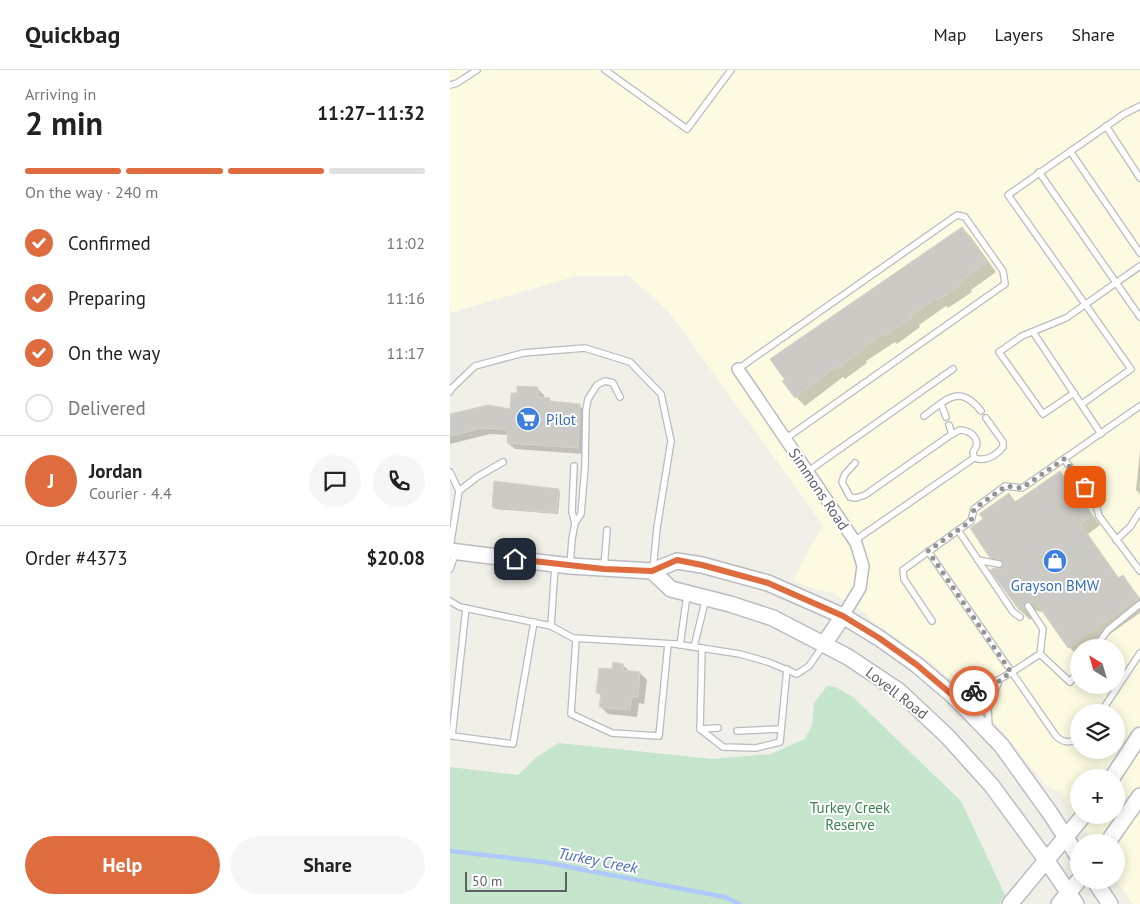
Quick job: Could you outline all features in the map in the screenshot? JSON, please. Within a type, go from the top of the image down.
[{"type":"main road","points":[[452,550],[604,569],[652,571],[677,560],[768,583],[843,616],[879,638],[917,665],[951,694],[1001,745],[1070,844]]},
{"type":"main road","name":"Lovell Road","points":[[652,571],[671,589],[773,618],[824,644],[875,674],[899,691],[926,715],[961,751],[1001,797],[1047,861],[1068,900]]},
{"type":"main road","points":[[824,644],[843,616]]},
{"type":"main road","points":[[1118,769],[1140,735]]},
{"type":"main road","points":[[1114,834],[1140,796]]},
{"type":"main road","points":[[1010,904],[1077,824]]},
{"type":"main road","points":[[1068,900],[1074,889]]},
{"type":"main road","points":[[1100,889],[1110,904]]},
{"type":"street","name":"Simmons Road","points":[[738,369],[854,541],[863,566],[860,588],[843,616]]},
{"type":"lane","points":[[450,85],[457,84],[477,70]]},
{"type":"lane","points":[[606,70],[687,129],[731,70]]},
{"type":"lane","points":[[1082,404],[1131,369],[1008,195],[1106,126],[1140,106]]},
{"type":"lane","points":[[1106,126],[1140,178]]},
{"type":"lane","points":[[1070,151],[1140,253]]},
{"type":"lane","points":[[1039,172],[1140,317]]},
{"type":"lane","points":[[738,369],[957,215],[965,217],[1003,270],[1004,284],[785,439]]},
{"type":"lane","points":[[1074,393],[1043,414],[999,352],[1022,336],[1066,318],[1140,266]]},
{"type":"lane","points":[[1033,332],[1101,434]]},
{"type":"lane","points":[[450,392],[475,366],[523,353],[585,348],[630,362],[661,394],[670,441],[652,571]]},
{"type":"lane","points":[[807,472],[954,369]]},
{"type":"lane","points":[[570,566],[575,523],[581,514],[582,505],[588,398],[597,385],[605,381],[613,383],[620,397]]},
{"type":"lane","points":[[924,416],[953,397],[964,396],[972,400],[981,411]]},
{"type":"lane","points":[[941,404],[946,417]]},
{"type":"lane","points":[[932,621],[904,579],[903,570],[971,521],[974,509],[1006,486],[1022,488],[1140,406]]},
{"type":"lane","points":[[854,541],[974,458],[985,460],[1000,452],[1003,442],[986,418]]},
{"type":"lane","points":[[948,424],[952,434]]},
{"type":"lane","points":[[855,463],[845,474],[842,482],[850,497],[856,498],[866,495],[960,430],[965,430],[974,435],[977,440],[977,447],[973,452],[974,458]]},
{"type":"lane","points":[[1064,459],[1095,501],[1099,516],[1140,571]]},
{"type":"lane","points":[[458,491],[503,462]]},
{"type":"lane","points":[[574,466],[572,512],[575,523]]},
{"type":"lane","points":[[450,472],[458,491],[450,569]]},
{"type":"lane","points":[[1116,540],[1130,527],[1140,511]]},
{"type":"lane","points":[[604,569],[607,530]]},
{"type":"lane","points":[[958,530],[1013,612],[1020,616]]},
{"type":"lane","points":[[928,551],[1061,741],[1070,743]]},
{"type":"lane","points":[[978,560],[999,564]]},
{"type":"lane","points":[[551,626],[555,564]]},
{"type":"lane","points":[[680,645],[687,593]]},
{"type":"lane","points":[[694,647],[706,598]]},
{"type":"lane","points":[[450,601],[460,607],[551,626],[576,639],[680,645],[740,654],[768,662],[797,674],[809,666],[824,644]]},
{"type":"lane","points":[[1102,639],[1108,630],[1140,604]]},
{"type":"lane","points":[[1028,606],[1043,630],[1040,654]]},
{"type":"lane","points":[[466,608],[452,736],[512,744],[534,622]]},
{"type":"lane","points":[[576,639],[571,714],[612,733],[659,736],[668,644]]},
{"type":"lane","points":[[700,729],[702,648]]},
{"type":"lane","points":[[1106,704],[1140,653]]},
{"type":"lane","points":[[951,694],[973,691],[999,681],[1040,654]]},
{"type":"lane","points":[[1040,654],[1070,682]]},
{"type":"lane","points":[[700,729],[723,747],[756,748],[780,742],[786,670]]},
{"type":"lane","points":[[990,734],[988,709],[999,681]]},
{"type":"lane","points":[[700,729],[718,728]]},
{"type":"lane","points":[[737,731],[781,729]]},
{"type":"shaded area","points":[[450,70],[1140,70],[1140,904],[1133,904],[1122,889],[1125,889],[1125,834],[1088,834],[1080,824],[1125,824],[1125,769],[1070,769],[1070,811],[1064,796],[1059,791],[1051,789],[1045,784],[1003,732],[933,664],[871,620],[865,613],[831,592],[817,590],[793,581],[823,525],[669,312],[629,276],[576,276],[450,313]]},
{"type":"green space","name":"Turkey Creek Reserve","points":[[827,686],[836,687],[854,698],[961,801],[1005,895],[999,904],[450,904],[450,767],[518,775],[538,756],[559,743],[713,759],[771,754],[805,739],[812,725],[814,703]]},
{"type":"building","points":[[962,227],[987,263],[962,280],[964,283],[938,300],[936,298],[911,315],[912,318],[887,335],[885,333],[795,398],[782,381],[785,380],[770,359]]},
{"type":"building","points":[[517,386],[538,387],[538,397],[550,398],[550,401],[580,404],[578,448],[507,443],[508,430],[483,428],[450,436],[450,414],[488,405],[510,409],[511,393],[517,393]]},
{"type":"building","name":"Grayson BMW","points":[[1060,471],[1092,516],[1080,524],[1118,578],[1123,575],[1139,598],[1081,639],[1070,639],[1070,647],[1068,648],[1035,601],[1032,603],[1026,602],[1024,608],[1020,611],[990,570],[1001,568],[1003,562],[990,558],[970,528],[983,519],[979,514],[1009,493],[1015,502]]},
{"type":"building","points":[[494,481],[559,489],[556,513],[492,507]]},
{"type":"building","points":[[613,662],[623,664],[623,670],[640,672],[638,697],[632,697],[630,710],[599,707],[601,693],[596,693],[599,668],[612,669]]},
{"type":"waterway","name":"Turkey Creek","points":[[450,851],[543,862],[725,897],[739,904]]},
{"type":"way so far","points":[[974,691],[999,681],[1011,672],[928,551],[971,521],[974,509],[1006,486],[1022,488],[1064,459],[1085,487]]},
{"type":"place","name":"Pilot","points":[[528,419]]},
{"type":"place","name":"Grayson BMW","points":[[1055,561]]},
{"type":"route","points":[[515,559],[604,569],[652,571],[677,560],[768,583],[843,616],[879,638],[917,665],[951,694],[974,691]]}]
